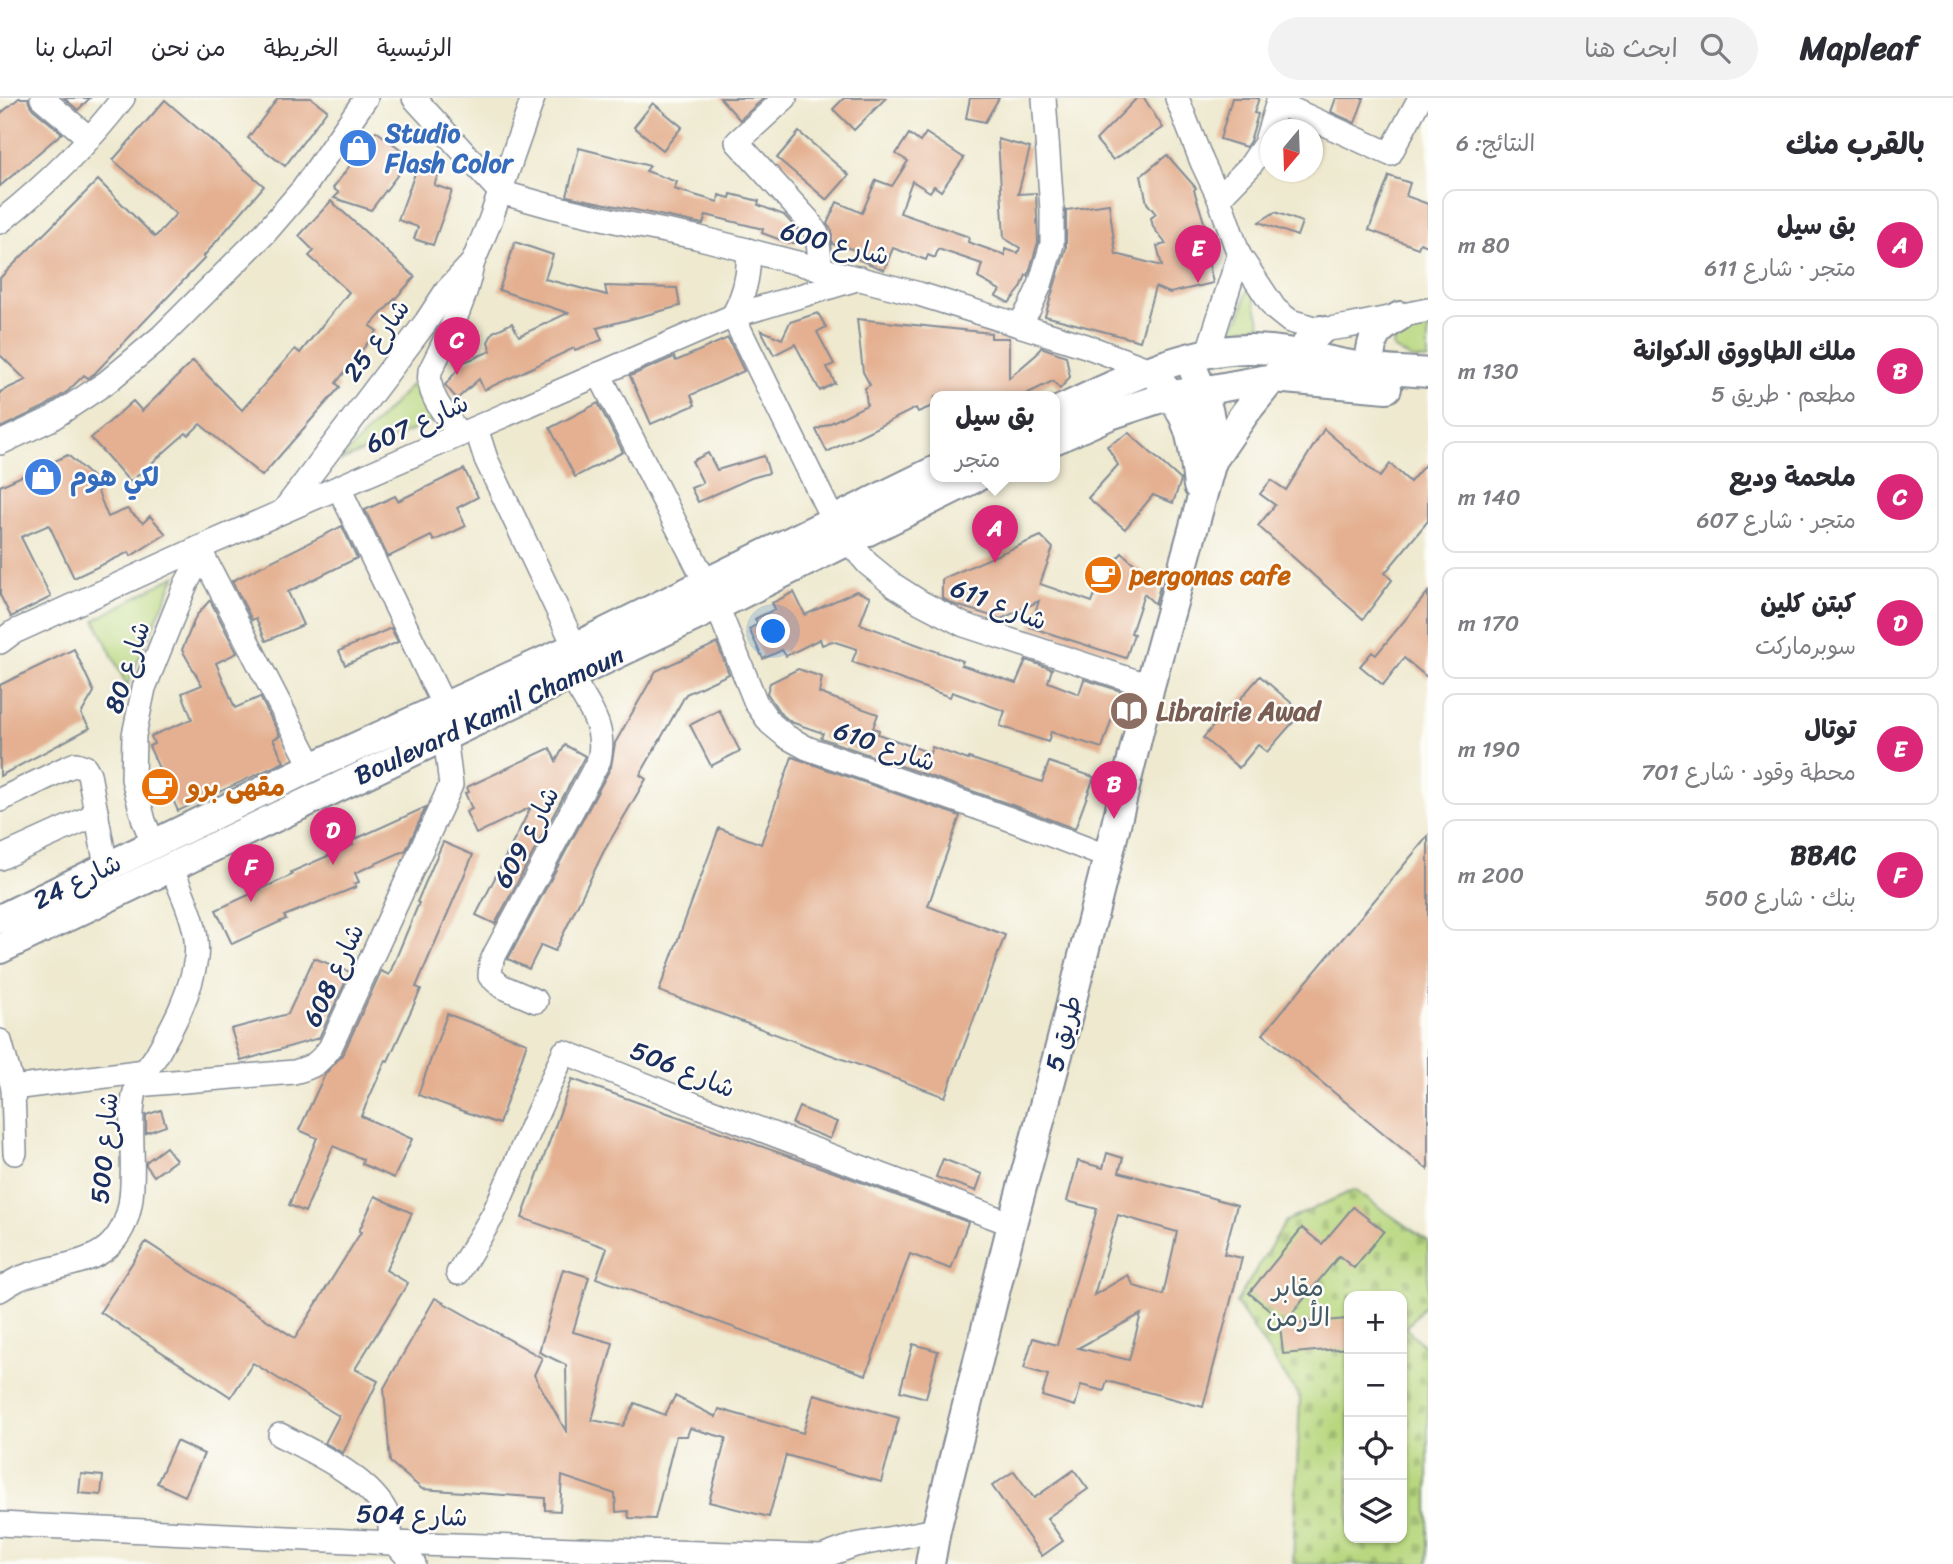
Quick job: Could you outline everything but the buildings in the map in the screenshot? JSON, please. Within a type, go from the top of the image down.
[{"type":"main road","points":[[1369,368],[1371,342],[1383,326],[1400,316]]},
{"type":"main road","points":[[1212,461],[1273,378],[1321,330]]},
{"type":"main road","points":[[1060,411],[1120,381],[1150,370],[1198,357],[1247,349],[1268,350],[1369,368],[1428,373]]},
{"type":"main road","points":[[1198,357],[1202,391],[1212,421],[1212,461]]},
{"type":"main road","points":[[1150,370],[1171,395],[1189,427],[1200,502]]},
{"type":"main road","points":[[1060,438],[1110,415],[1171,395],[1273,378],[1428,392]]},
{"type":"main road","name":"طريق 5","points":[[930,1564],[936,1530],[1012,1224],[1061,1044],[1150,686],[1212,461]]},
{"type":"main road","name":"Boulevard Kamil Chamoun","points":[[841,531],[930,474]]},
{"type":"main road","name":"Boulevard Kamil Chamoun","points":[[0,949],[571,676],[711,595],[841,531],[964,482]]},
{"type":"main road","name":"Boulevard Kamil Chamoun","points":[[153,843],[575,647],[711,595]]},
{"type":"main road","name":"شارع 24","points":[[0,919],[153,843]]},
{"type":"street","points":[[42,98],[89,138]]},
{"type":"street","points":[[0,222],[89,138],[123,98]]},
{"type":"street","points":[[0,443],[51,419],[107,382],[162,335],[281,215],[366,98]]},
{"type":"street","points":[[414,98],[500,192]]},
{"type":"street","points":[[785,98],[737,142],[808,220],[817,234],[821,269]]},
{"type":"street","points":[[1019,325],[1040,285],[1052,244],[1044,98]]},
{"type":"street","points":[[1177,98],[1219,198],[1239,255],[1275,309],[1290,321],[1321,330],[1428,310]]},
{"type":"street","points":[[1219,198],[1250,166],[1265,144],[1278,101],[1390,154],[1420,98]]},
{"type":"street","name":"شارع 25","points":[[282,512],[447,290],[473,262],[500,192],[525,104]]},
{"type":"street","name":"شارع 600","points":[[500,192],[550,206],[696,237],[919,293],[1086,346],[1150,370]]},
{"type":"street","points":[[733,316],[748,276],[748,250]]},
{"type":"street","points":[[1198,357],[1239,255]]},
{"type":"street","points":[[473,262],[464,295],[428,382],[437,402],[468,431],[486,459],[575,647]]},
{"type":"street","name":"شارع 607","points":[[4,636],[733,316],[860,278]]},
{"type":"street","name":"شارع 611","points":[[733,316],[841,531],[868,564],[920,602],[964,625],[1150,686]]},
{"type":"street","name":"شارع 610","points":[[599,374],[711,595],[756,704],[770,723],[807,748],[1007,818],[1108,857]]},
{"type":"street","points":[[338,488],[444,706]]},
{"type":"street","points":[[200,551],[312,767]]},
{"type":"street","name":"شارع 80","points":[[153,843],[133,779],[134,735],[144,688],[200,551]]},
{"type":"street","name":"شارع 609","points":[[536,1001],[501,986],[490,976],[490,969],[495,954],[599,760],[602,739],[600,727],[571,676]]},
{"type":"street","name":"شارع 608","points":[[13,1088],[141,1078],[294,1072],[312,1067],[330,1048],[451,785],[445,736]]},
{"type":"street","points":[[0,800],[76,764],[85,767],[89,775],[106,866]]},
{"type":"street","points":[[0,858],[97,814]]},
{"type":"street","name":"شارع 500","points":[[6,1279],[95,1255],[108,1248],[123,1228],[129,1213],[132,1117],[141,1078],[156,1056],[183,1003],[196,957],[194,924],[171,866]]},
{"type":"street","points":[[0,1041],[13,1088],[15,1153]]},
{"type":"street","name":"شارع 506","points":[[458,1273],[493,1215],[564,1052],[698,1106],[1012,1224]]},
{"type":"street","points":[[280,1435],[321,1456],[356,1479],[370,1492],[389,1518],[402,1554]]},
{"type":"street","name":"شارع 504","points":[[0,1524],[402,1554],[828,1561],[855,1545],[936,1530]]},
{"type":"green space","points":[[1247,290],[1252,290],[1261,325],[1230,331],[1241,315]]},
{"type":"green space","points":[[1428,321],[1428,360],[1412,359],[1393,348],[1394,337],[1406,327]]},
{"type":"green space","points":[[413,383],[436,420],[339,462]]},
{"type":"green space","points":[[176,575],[127,686],[95,620]]},
{"type":"green space","name":"مقابر الأرمن","points":[[1354,1190],[1428,1241],[1428,1301],[1407,1327],[1407,1291],[1344,1291],[1344,1543],[1407,1543],[1407,1329],[1428,1350],[1428,1564],[1293,1564],[1300,1398],[1236,1303],[1286,1221]]},
{"type":"place","name":"Studio Flash Color","points":[[358,148]]},
{"type":"place","name":"توتال","points":[[1198,283]]},
{"type":"place","name":"ملحمة وديع","points":[[457,375]]},
{"type":"place","name":"لكي هوم","points":[[43,477]]},
{"type":"place","name":"بق سيل","points":[[995,563]]},
{"type":"place","name":"pergonas cafe","points":[[1103,575]]},
{"type":"place","name":"Librairie Awad","points":[[1129,711]]},
{"type":"place","name":"مقهى برو","points":[[160,787]]},
{"type":"place","name":"ملك الطاووق الدكوانة","points":[[1114,819]]},
{"type":"place","name":"كبتن كلين","points":[[333,865]]},
{"type":"place","name":"BBAC","points":[[251,902]]}]
